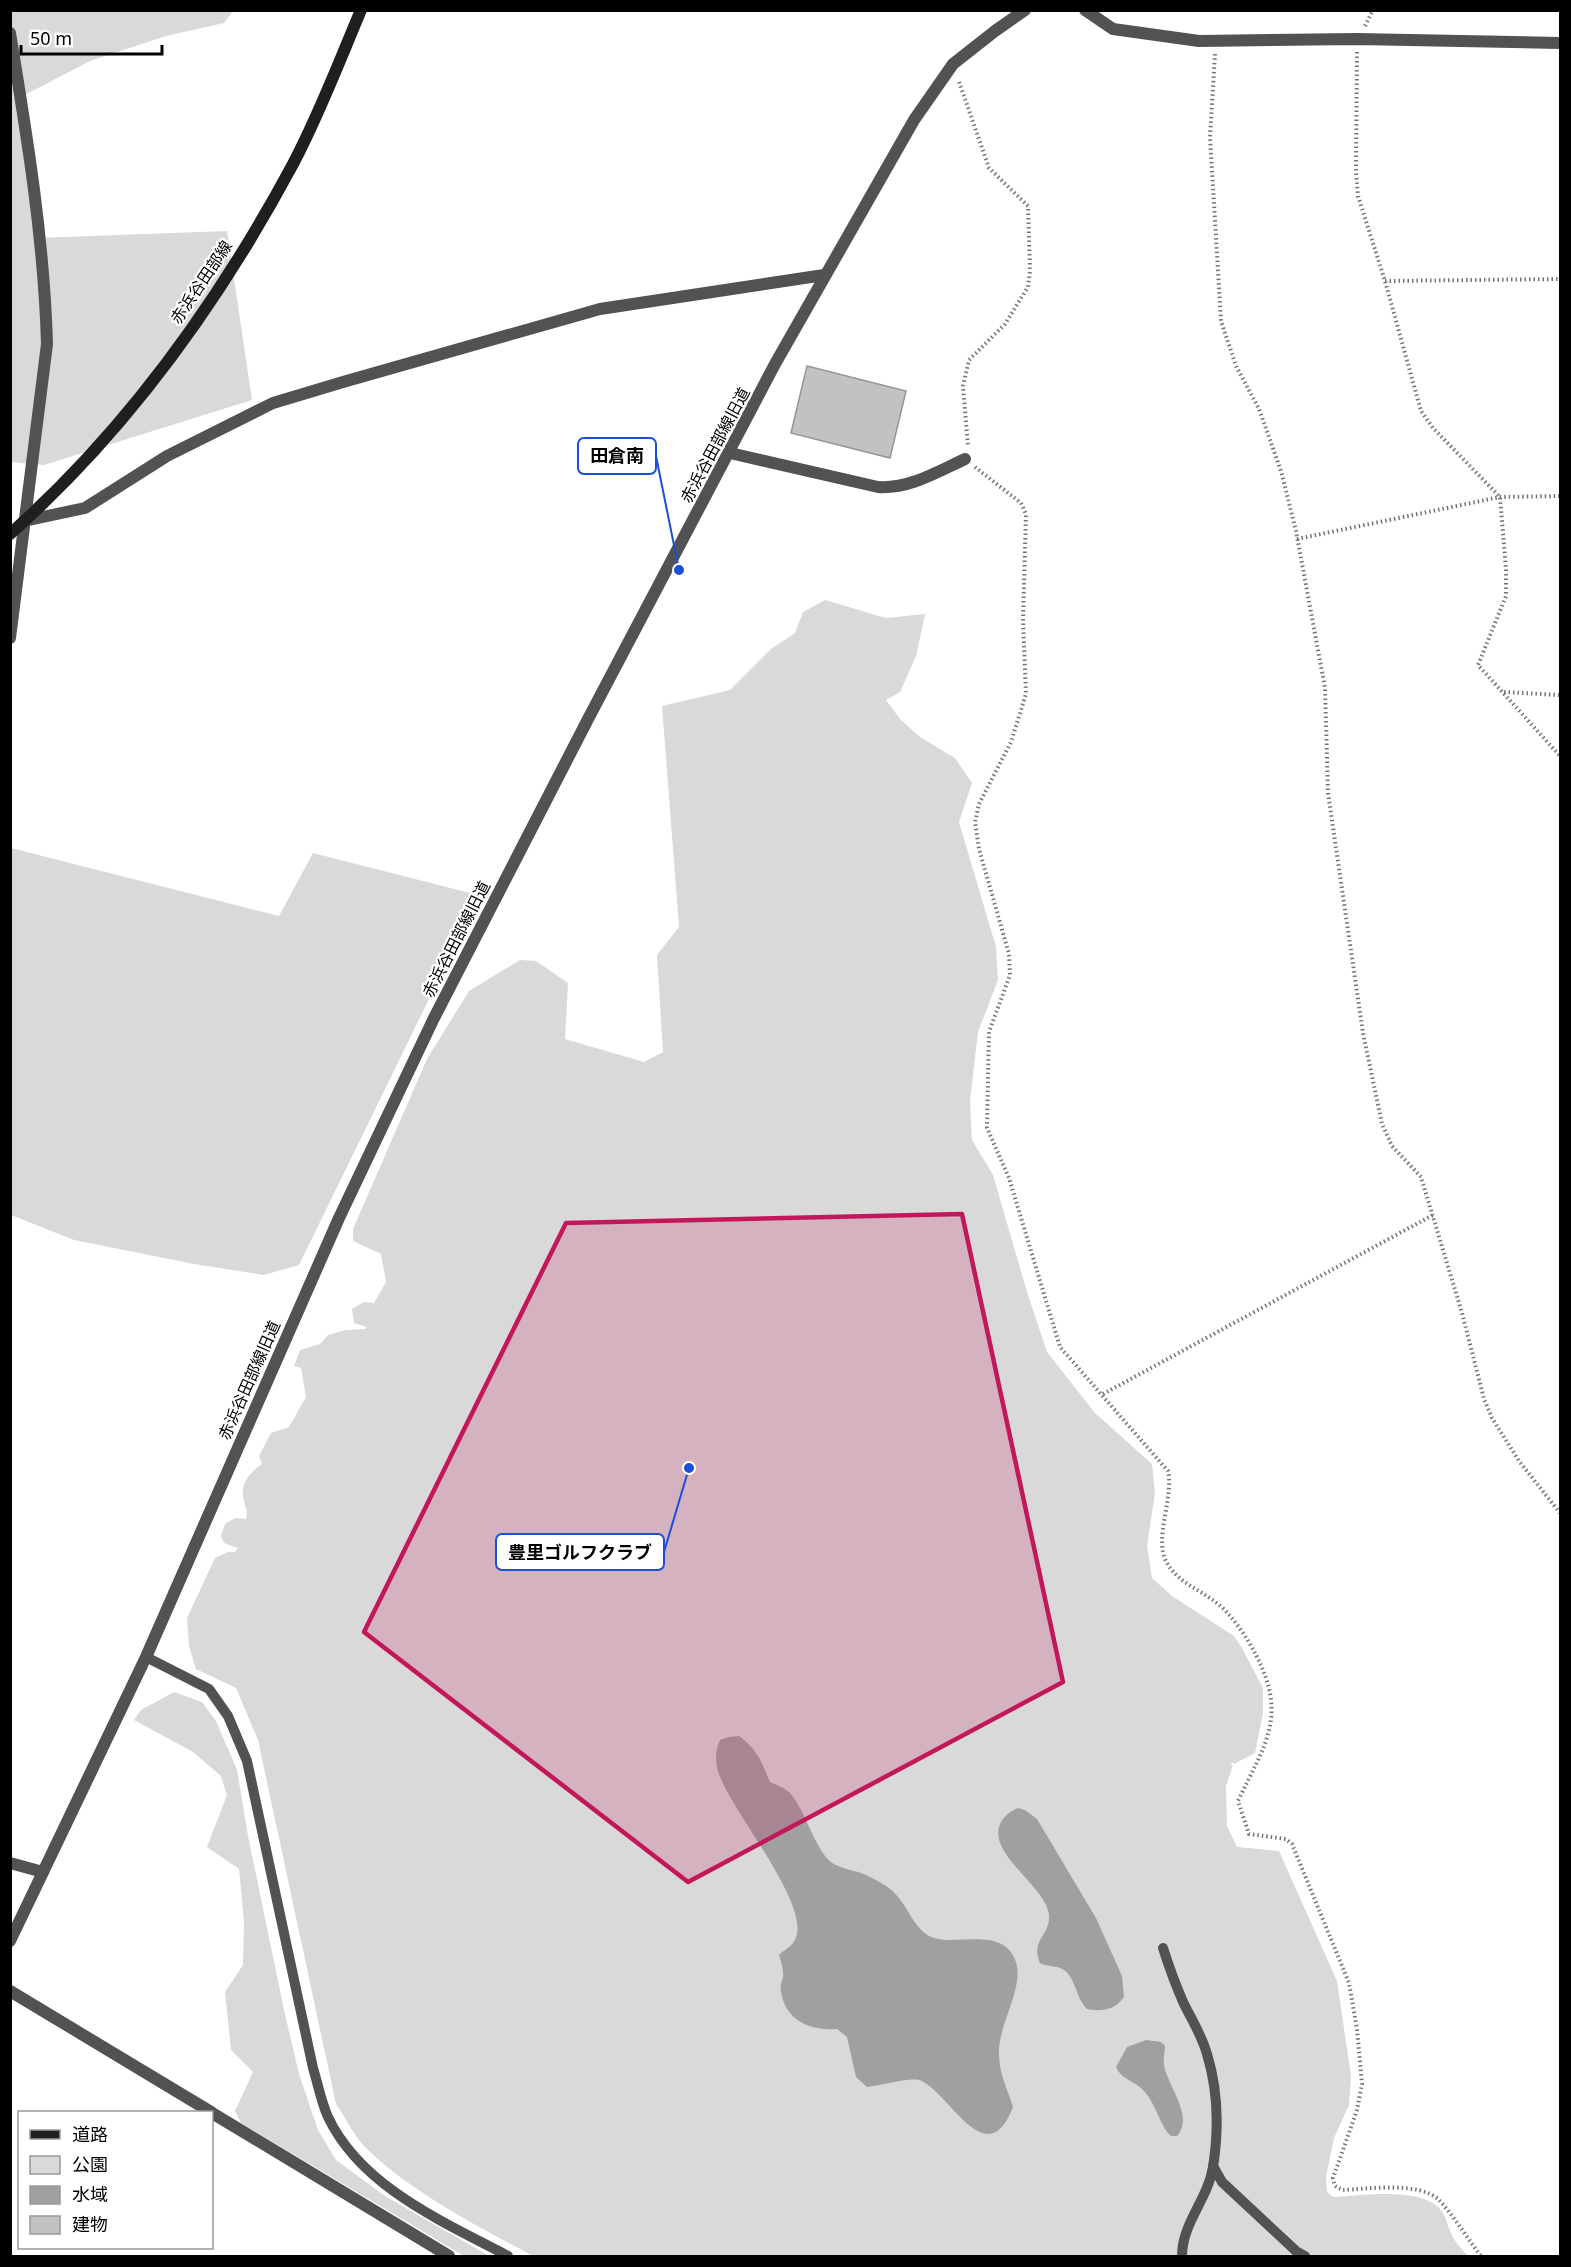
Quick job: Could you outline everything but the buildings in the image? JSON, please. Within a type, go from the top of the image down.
[{"type":"main road","name":"赤浜谷田部線","points":[[10,534],[98,446],[161,368],[216,293],[293,162],[325,96],[361,10]]},
{"type":"street","name":"赤浜谷田部線旧道","points":[[10,1941],[146,1657],[321,1258],[433,1020],[587,721],[824,275],[914,120],[953,64],[1025,10]]},
{"type":"street","points":[[1085,10],[1113,29],[1199,41],[1357,39],[1560,43]]},
{"type":"street","points":[[10,33],[30,158],[46,306],[47,344],[10,638]]},
{"type":"street","points":[[24,521],[84,508],[167,456],[273,403],[600,309],[824,275]]},
{"type":"street","points":[[730,453],[878,488],[894,488],[926,477],[964,459]]},
{"type":"street","points":[[10,1863],[43,1872]]},
{"type":"street","points":[[10,1991],[208,2111]]},
{"type":"street","points":[[213,2114],[449,2256]]},
{"type":"lane","points":[[146,1657],[209,1689],[228,1716],[247,1761],[313,2068],[328,2116],[343,2141],[376,2179],[419,2208],[508,2256]]},
{"type":"lane","points":[[1163,1948],[1171,1973],[1207,2054],[1217,2114],[1218,2132],[1213,2166],[1204,2194],[1183,2238],[1182,2256]]},
{"type":"lane","points":[[1213,2166],[1222,2182],[1300,2255]]},
{"type":"lane","points":[[1204,2194],[1220,2187],[1230,2189]]},
{"type":"path","points":[[1373,10],[1357,39],[1356,172],[1358,196],[1385,281],[1421,411],[1433,428],[1500,497],[1506,596],[1478,664],[1560,756]]},
{"type":"path","points":[[1216,41],[1210,137],[1221,321],[1236,366],[1259,409],[1281,471],[1297,539],[1324,688],[1328,793],[1368,1056],[1382,1124],[1392,1146],[1420,1177],[1484,1399],[1492,1418],[1519,1461],[1560,1513]]},
{"type":"path","points":[[953,64],[989,168],[1028,206],[1030,271],[1028,287],[1005,324],[969,360],[963,386],[968,446],[964,459],[1021,503],[1026,514],[1023,620],[1026,694],[1011,742],[979,804],[975,822],[979,849],[1009,954],[1010,975],[989,1032],[987,1128],[1009,1178],[1060,1347],[1168,1471],[1170,1481],[1162,1544],[1164,1558],[1174,1575],[1219,1604],[1250,1643],[1267,1676],[1272,1698],[1272,1719],[1266,1742],[1238,1801],[1250,1834],[1286,1839],[1292,1844],[1349,1983],[1357,2029],[1362,2084],[1357,2110],[1334,2178],[1335,2186],[1342,2190],[1402,2188],[1421,2191],[1437,2198],[1481,2256]]},
{"type":"path","points":[[1385,281],[1560,279]]},
{"type":"path","points":[[1297,539],[1500,497],[1560,496]]},
{"type":"path","points":[[1503,692],[1560,695]]},
{"type":"path","points":[[1103,1394],[1432,1215]]},
{"type":"highlighted area","points":[[962,1214],[1063,1682],[688,1882],[364,1632],[566,1223]]},
{"type":"green space","points":[[10,11],[233,11],[224,23],[166,36],[90,61],[17,99],[36,238],[227,231],[252,400],[44,465],[11,462]]},
{"type":"green space","points":[[825,600],[886,618],[925,614],[916,656],[900,692],[886,700],[900,719],[920,737],[955,758],[972,783],[959,822],[996,947],[998,980],[978,1032],[970,1100],[972,1140],[993,1175],[1047,1352],[1095,1413],[1152,1464],[1155,1493],[1147,1546],[1152,1578],[1172,1596],[1234,1636],[1263,1688],[1263,1713],[1255,1753],[1234,1764],[1232,1762],[1231,1765],[1233,1765],[1226,1786],[1227,1826],[1237,1847],[1279,1851],[1337,1981],[1351,2076],[1349,2105],[1334,2138],[1326,2177],[1327,2192],[1333,2197],[1376,2194],[1408,2195],[1434,2204],[1443,2213],[1453,2238],[1468,2256],[533,2256],[444,2207],[401,2178],[364,2146],[336,2104],[258,1740],[236,1688],[196,1669],[189,1646],[187,1618],[215,1558],[228,1552],[235,1552],[238,1548],[224,1543],[221,1536],[225,1524],[235,1518],[246,1519],[244,1485],[249,1475],[262,1464],[259,1456],[271,1433],[289,1427],[306,1397],[301,1368],[294,1366],[300,1350],[320,1344],[328,1335],[367,1327],[354,1323],[352,1309],[364,1302],[374,1303],[386,1282],[381,1254],[353,1241],[353,1229],[427,1059],[469,991],[520,960],[536,961],[568,983],[565,1039],[644,1062],[663,1052],[657,955],[679,927],[662,706],[730,690],[771,649],[795,633],[803,612]]},
{"type":"green space","points":[[11,848],[279,916],[313,853],[470,893],[473,909],[299,1265],[264,1275],[194,1264],[74,1240],[11,1215]]},
{"type":"green space","points":[[174,1692],[202,1702],[216,1721],[237,1770],[248,1836],[284,2010],[299,2074],[318,2130],[336,2160],[385,2196],[489,2256],[464,2256],[241,2123],[235,2111],[253,2072],[231,2050],[225,1992],[243,1965],[244,1922],[239,1869],[207,1847],[227,1795],[221,1776],[193,1752],[134,1720],[141,1710]]},
{"type":"water","points":[[739,1736],[755,1751],[770,1782],[790,1793],[820,1849],[829,1860],[861,1873],[893,1891],[915,1923],[926,1934],[948,1940],[987,1940],[999,1943],[1009,1950],[1016,1962],[1018,1972],[1000,2039],[1000,2065],[1013,2107],[1003,2126],[992,2133],[981,2132],[969,2125],[922,2081],[904,2080],[867,2087],[856,2077],[847,2037],[837,2029],[809,2026],[794,2017],[788,2010],[781,1991],[783,1972],[779,1955],[793,1943],[797,1928],[793,1907],[782,1883],[723,1784],[717,1767],[716,1753],[720,1740]]},
{"type":"water","points":[[1018,1808],[1037,1819],[1096,1918],[1122,1976],[1124,1997],[1117,2005],[1103,2010],[1087,2009],[1080,2000],[1074,1983],[1064,1970],[1040,1963],[1037,1949],[1047,1929],[1049,1915],[1037,1892],[1007,1855],[1000,1843],[998,1831],[1003,1819]]},
{"type":"water","points":[[1146,2040],[1161,2042],[1165,2046],[1166,2073],[1182,2110],[1182,2128],[1177,2136],[1171,2136],[1167,2132],[1146,2093],[1121,2074],[1116,2067],[1127,2047]]},
{"type":"place","name":"田倉南","points":[[679,570]]},
{"type":"place","name":"豊里ゴルフクラブ","points":[[689,1468]]}]
